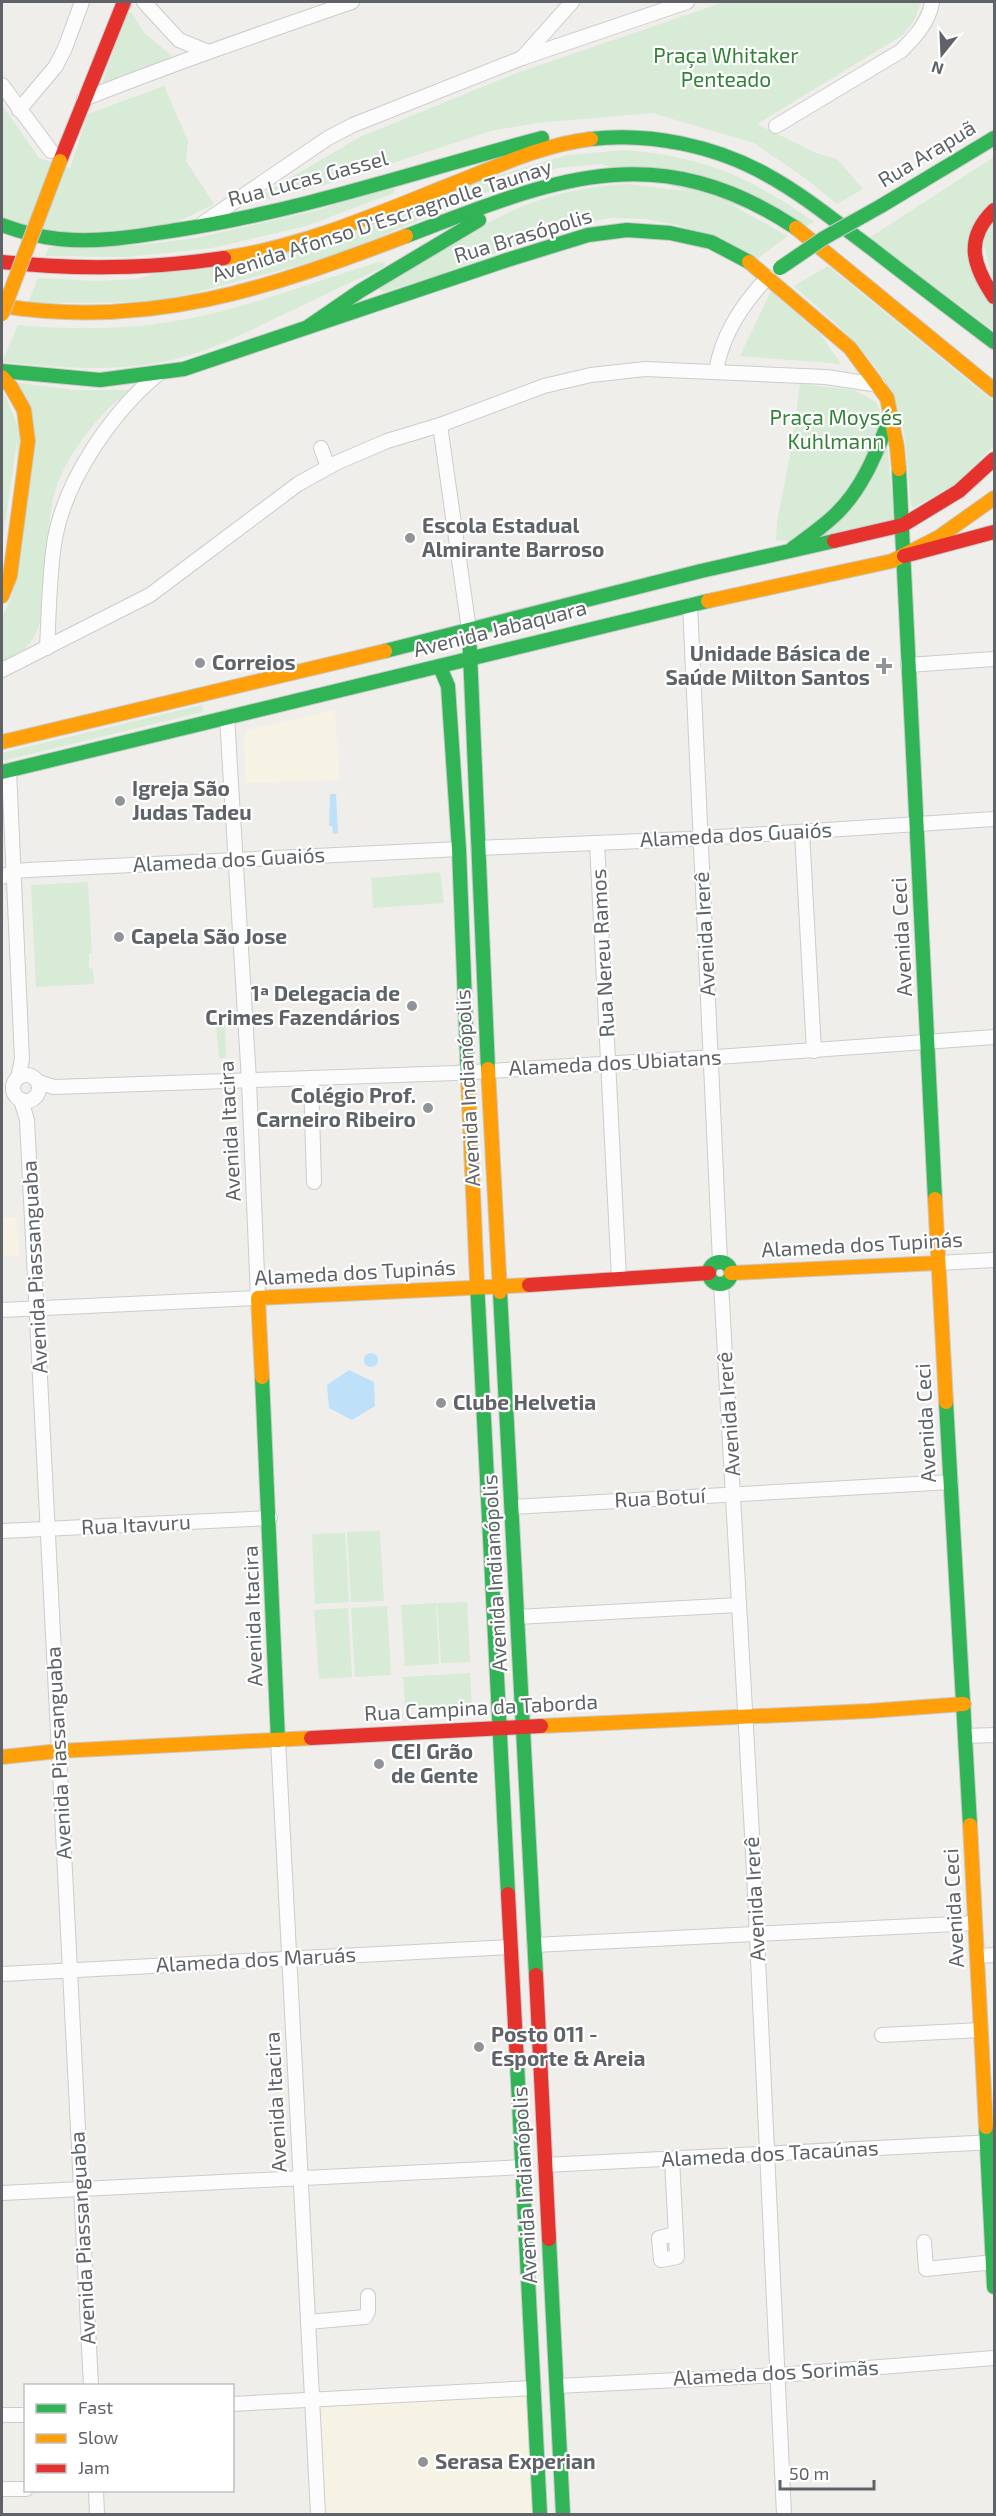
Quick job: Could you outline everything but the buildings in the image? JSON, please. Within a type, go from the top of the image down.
[{"type":"main road","points":[[2,271],[27,208],[84,99],[124,2]]},
{"type":"main road","points":[[2,314],[76,84]]},
{"type":"main road","name":"Rua Lucas Gassel","points":[[2,225],[15,231],[61,241],[139,236],[194,228],[304,204],[546,137],[562,135],[608,138]]},
{"type":"main road","name":"Avenida Afonso D'Escragnolle Taunay","points":[[2,262],[57,268],[146,267],[223,257],[275,246],[344,224],[542,151],[608,138],[628,137],[677,144],[731,159],[759,171],[827,216],[994,342]]},
{"type":"main road","name":"Rua Arapuã","points":[[768,277],[824,238],[994,138]]},
{"type":"main road","name":"Avenida Afonso D'Escragnolle Taunay","points":[[2,306],[52,312],[119,312],[169,308],[202,302],[237,294],[311,271],[496,202],[559,183],[602,175],[652,175],[701,182],[740,195],[774,213],[802,232],[994,390]]},
{"type":"main road","points":[[309,326],[360,291],[523,194]]},
{"type":"main road","points":[[994,210],[982,224],[973,254],[977,270],[994,297]]},
{"type":"main road","name":"Rua Brasópolis","points":[[2,371],[33,376],[100,380],[158,374],[232,355],[309,326],[588,235],[627,230],[670,234],[711,242],[736,254],[768,277],[850,348],[887,398],[897,447],[904,556]]},
{"type":"main road","points":[[2,377],[11,387],[24,410],[28,441],[9,576],[2,596]]},
{"type":"main road","points":[[790,550],[837,513],[854,494],[866,475],[891,416]]},
{"type":"main road","name":"Avenida Jabaquara","points":[[2,741],[469,630],[700,571],[903,525],[959,491],[990,463]]},
{"type":"main road","name":"Avenida Jabaquara","points":[[5,771],[423,668],[440,667],[470,657],[690,605],[892,561],[939,537],[994,498]]},
{"type":"main road","points":[[904,556],[994,532]]},
{"type":"main road","name":"Avenida Ceci","points":[[904,556],[938,1263],[981,2030],[989,2064],[994,2287]]},
{"type":"main road","points":[[690,605],[691,590],[700,571]]},
{"type":"main road","name":"Avenida Indianópolis","points":[[469,630],[488,1071],[524,1727],[563,2514]]},
{"type":"main road","name":"Avenida Indianópolis","points":[[440,667],[448,686],[459,849],[466,1072],[540,2514]]},
{"type":"main road","points":[[227,717],[225,705],[228,697],[253,682]]},
{"type":"main road","points":[[720,1262],[726,1264],[731,1272],[727,1281],[721,1284],[714,1282],[710,1273],[714,1264],[720,1262]]},
{"type":"main road","name":"Alameda dos Tupinás","points":[[731,1272],[938,1263]]},
{"type":"main road","name":"Alameda dos Tupinás","points":[[258,1298],[500,1287],[710,1273]]},
{"type":"main road","name":"Avenida Itacira","points":[[258,1298],[270,1518],[278,1740]]},
{"type":"main road","name":"Rua Campina da Taborda","points":[[2,1757],[59,1751],[744,1715],[869,1711],[964,1704]]},
{"type":"street","points":[[19,110],[56,66],[82,2]]},
{"type":"street","points":[[144,2],[179,40],[206,51]]},
{"type":"street","points":[[84,99],[168,68],[206,51],[350,2]]},
{"type":"street","points":[[522,58],[572,2]]},
{"type":"street","points":[[194,228],[328,138],[352,125],[522,58],[687,2]]},
{"type":"street","points":[[776,126],[901,51],[915,38],[932,2]]},
{"type":"street","points":[[2,85],[52,158]]},
{"type":"street","points":[[716,370],[723,343],[733,322],[753,292],[768,277]]},
{"type":"street","points":[[2,670],[150,595],[298,484],[328,467],[387,441],[440,425],[544,386],[591,375],[645,369],[716,370],[826,377],[879,385]]},
{"type":"street","points":[[47,648],[55,540],[65,500],[71,486],[113,421],[136,394],[158,374]]},
{"type":"street","points":[[440,425],[469,630]]},
{"type":"street","points":[[321,448],[328,467]]},
{"type":"street","name":"Avenida Irerê","points":[[690,605],[720,1262]]},
{"type":"street","points":[[908,665],[994,659]]},
{"type":"street","name":"Avenida Itacira","points":[[227,717],[249,1081],[258,1298]]},
{"type":"street","points":[[5,771],[15,871],[22,1059],[21,1088]]},
{"type":"street","name":"Alameda dos Guaiós","points":[[478,848],[699,838],[994,819]]},
{"type":"street","points":[[802,832],[813,1051]]},
{"type":"street","name":"Rua Nereu Ramos","points":[[597,843],[619,1278]]},
{"type":"street","name":"Alameda dos Guaiós","points":[[2,877],[15,871],[459,849]]},
{"type":"street","name":"Alameda dos Ubiatans","points":[[21,1088],[488,1071],[813,1051],[994,1037]]},
{"type":"street","points":[[311,1078],[314,1182]]},
{"type":"street","name":"Avenida Piassanguaba","points":[[21,1088],[27,1120],[38,1309],[91,2384]]},
{"type":"street","name":"Alameda dos Tupinás","points":[[938,1263],[994,1260]]},
{"type":"street","name":"Avenida Irerê","points":[[721,1284],[757,1934],[784,2514]]},
{"type":"street","name":"Alameda dos Tupinás","points":[[2,1310],[258,1298]]},
{"type":"street","name":"Rua Botuí","points":[[512,1507],[951,1482]]},
{"type":"street","name":"Rua Itavuru","points":[[2,1531],[270,1518]]},
{"type":"street","points":[[518,1617],[739,1605]]},
{"type":"street","points":[[966,1736],[994,1735]]},
{"type":"street","name":"Avenida Itacira","points":[[278,1740],[318,2514]]},
{"type":"street","points":[[534,1945],[975,1923]]},
{"type":"street","name":"Alameda dos Maruás","points":[[2,1974],[511,1947]]},
{"type":"street","points":[[978,1956],[994,1955]]},
{"type":"street","points":[[882,2034],[981,2030]]},
{"type":"street","name":"Alameda dos Tacaúnas","points":[[545,2165],[991,2142]]},
{"type":"street","points":[[672,2159],[675,2234]]},
{"type":"street","points":[[2,2193],[523,2167]]},
{"type":"street","points":[[924,2242],[926,2269],[994,2262]]},
{"type":"street","points":[[308,2322],[365,2317],[368,2311],[369,2296]]},
{"type":"street","name":"Alameda dos Sorimãs","points":[[556,2386],[779,2375],[994,2358]]},
{"type":"street","points":[[234,2404],[534,2388]]},
{"type":"street","points":[[2,2415],[24,2415]]},
{"type":"street","points":[[2,2489],[24,2489]]},
{"type":"street","points":[[96,2492],[97,2514]]},
{"type":"shaded area","points":[[335,710],[339,780],[246,783],[244,736],[248,730]]},
{"type":"shaded area","points":[[16,1217],[19,1255],[2,1256],[2,1218]]},
{"type":"shaded area","name":"Serasa Experian","points":[[529,2392],[534,2514],[322,2514],[316,2402]]},
{"type":"green space","name":"Praça Whitaker Penteado","points":[[724,2],[921,2],[914,21],[903,35],[757,124],[816,153],[837,159],[863,189],[837,204],[805,178],[754,143],[652,113],[536,123],[491,131],[328,184],[260,201],[254,199],[362,136],[517,73]]},
{"type":"green space","points":[[127,11],[132,13],[145,34],[171,55],[173,62],[101,87]]},
{"type":"green space","points":[[164,86],[188,141],[186,161],[214,204],[169,226],[55,235],[2,220],[2,105],[39,158],[70,168],[88,114]]},
{"type":"green space","points":[[624,150],[678,158],[725,171],[768,192],[814,222],[805,227],[601,164],[558,168],[511,182],[331,257],[159,302],[28,303],[38,278],[96,281],[137,279],[568,155]]},
{"type":"green space","points":[[994,157],[994,201],[976,221],[994,306],[994,331],[869,238]]},
{"type":"green space","points":[[627,184],[712,194],[788,236],[757,259],[678,225],[645,219],[611,218],[574,224],[430,278],[384,292],[377,288],[480,227],[527,204],[569,192]]},
{"type":"green space","points":[[395,189],[394,193],[306,226],[212,248],[127,257],[45,256],[49,247],[141,245],[196,238],[315,211],[377,191]]},
{"type":"green space","points":[[994,220],[994,284],[983,241]]},
{"type":"green space","points":[[379,262],[385,263],[384,267],[235,337],[173,360],[138,366],[99,368],[2,362],[18,325],[103,328],[184,320],[268,298]]},
{"type":"green space","points":[[828,266],[994,402],[994,446],[956,484],[913,508],[904,433],[891,393],[869,358],[794,286]]},
{"type":"green space","points":[[771,291],[820,334],[841,364],[740,356]]},
{"type":"green space","points":[[18,383],[74,390],[130,390],[95,423],[72,454],[60,477],[49,528],[48,572],[42,614],[36,633],[25,649],[2,662],[2,617],[15,585]]},
{"type":"green space","name":"Praça Moysés Kuhlmann","points":[[800,384],[854,390],[876,402],[884,420],[850,491],[793,541],[776,540],[777,522],[791,450]]},
{"type":"green space","points":[[2,388],[17,425],[17,441],[2,545]]},
{"type":"green space","name":"Praça Moysés Kuhlmann","points":[[887,440],[894,520],[813,540]]},
{"type":"green space","points":[[202,705],[203,712],[2,761],[2,753]]},
{"type":"green space","points":[[440,872],[444,903],[373,908],[371,878]]},
{"type":"green space","points":[[88,882],[92,953],[89,954],[89,968],[93,969],[94,984],[36,987],[31,885]]},
{"type":"green space","points":[[216,1024],[225,1024],[226,1058],[219,1058]]},
{"type":"green space","points":[[380,1531],[384,1601],[351,1602],[347,1532]]},
{"type":"green space","points":[[345,1533],[349,1602],[315,1604],[312,1534]]},
{"type":"green space","points":[[467,1602],[470,1662],[441,1663],[437,1603]]},
{"type":"green space","points":[[436,1603],[439,1664],[405,1666],[401,1605]]},
{"type":"green space","points":[[387,1606],[391,1675],[355,1677],[351,1608]]},
{"type":"green space","points":[[348,1608],[352,1677],[319,1679],[314,1610]]},
{"type":"green space","points":[[470,1673],[472,1706],[405,1709],[403,1677]]},
{"type":"water","points":[[330,794],[336,794],[338,833],[333,834],[332,826],[329,826]]},
{"type":"water","points":[[371,1353],[376,1355],[378,1360],[376,1365],[371,1367],[366,1365],[364,1360],[366,1355]]},
{"type":"water","points":[[349,1370],[374,1382],[375,1406],[352,1420],[329,1408],[327,1385]]},
{"type":"railway","points":[[2,326],[64,160]]},
{"type":"traffic: fast","points":[[591,139],[613,137],[659,140],[704,149],[747,165],[807,200],[994,342]]},
{"type":"traffic: fast","points":[[2,225],[37,236],[74,240],[118,238],[177,230],[315,201],[542,138]]},
{"type":"traffic: fast","points":[[881,206],[994,138]]},
{"type":"traffic: fast","points":[[406,236],[508,198],[555,185],[602,176],[648,175],[695,182],[744,199],[796,228]]},
{"type":"traffic: fast","points":[[780,268],[824,238],[881,206]]},
{"type":"traffic: fast","points":[[309,326],[360,291],[479,220]]},
{"type":"traffic: fast","points":[[2,371],[100,380],[184,369],[588,235],[627,230],[670,233],[711,242],[749,262]]},
{"type":"traffic: fast","points":[[793,548],[832,518],[855,492],[869,468],[891,416]]},
{"type":"traffic: fast","points":[[899,469],[935,1199]]},
{"type":"traffic: fast","points":[[385,651],[701,571],[834,541]]},
{"type":"traffic: fast","points":[[2,772],[708,601]]},
{"type":"traffic: fast","points":[[469,630],[488,1069]]},
{"type":"traffic: fast","points":[[440,667],[448,686],[459,849],[468,1080]]},
{"type":"traffic: fast","points":[[720,1262],[728,1265],[731,1273],[728,1281],[720,1284],[712,1281],[709,1273],[712,1265],[720,1262]]},
{"type":"traffic: fast","points":[[477,1281],[508,1894]]},
{"type":"traffic: fast","points":[[500,1292],[536,1975]]},
{"type":"traffic: fast","points":[[262,1377],[278,1740]]},
{"type":"traffic: fast","points":[[946,1402],[970,1825]]},
{"type":"traffic: fast","points":[[517,2063],[540,2514]]},
{"type":"traffic: fast","points":[[986,2127],[994,2287]]},
{"type":"traffic: fast","points":[[549,2239],[563,2514]]},
{"type":"traffic: slow","points":[[224,258],[309,238],[365,219],[518,158],[554,146],[591,139]]},
{"type":"traffic: slow","points":[[2,314],[60,161]]},
{"type":"traffic: slow","points":[[796,228],[994,390]]},
{"type":"traffic: slow","points":[[2,306],[57,312],[109,312],[159,308],[257,287],[406,236]]},
{"type":"traffic: slow","points":[[749,262],[850,348],[887,398],[899,469]]},
{"type":"traffic: slow","points":[[2,377],[11,387],[24,410],[28,441],[10,576],[2,596]]},
{"type":"traffic: slow","points":[[708,601],[892,561],[939,537],[994,498]]},
{"type":"traffic: slow","points":[[2,742],[385,651]]},
{"type":"traffic: slow","points":[[488,1069],[500,1292]]},
{"type":"traffic: slow","points":[[468,1080],[477,1281]]},
{"type":"traffic: slow","points":[[935,1199],[946,1402]]},
{"type":"traffic: slow","points":[[731,1273],[938,1263]]},
{"type":"traffic: slow","points":[[262,1377],[258,1298],[529,1285]]},
{"type":"traffic: slow","points":[[541,1726],[869,1711],[964,1704]]},
{"type":"traffic: slow","points":[[2,1757],[59,1751],[311,1738]]},
{"type":"traffic: slow","points":[[970,1825],[986,2127]]},
{"type":"traffic: jam","points":[[60,161],[124,2]]},
{"type":"traffic: jam","points":[[994,210],[978,231],[975,242],[977,263],[994,297]]},
{"type":"traffic: jam","points":[[2,262],[113,267],[224,258]]},
{"type":"traffic: jam","points":[[834,541],[903,525],[959,491],[994,459]]},
{"type":"traffic: jam","points":[[904,556],[994,532]]},
{"type":"traffic: jam","points":[[529,1285],[709,1273]]},
{"type":"traffic: jam","points":[[311,1738],[541,1726]]},
{"type":"traffic: jam","points":[[508,1894],[517,2063]]},
{"type":"traffic: jam","points":[[536,1975],[549,2239]]},
{"type":"place","name":"Escola Estadual Almirante Barroso","points":[[410,538]]},
{"type":"place","name":"Correios","points":[[200,663]]},
{"type":"place","name":"Unidade Básica de Saúde Milton Santos","points":[[884,666]]},
{"type":"place","name":"Igreja São Judas Tadeu","points":[[120,801]]},
{"type":"place","name":"Capela São Jose","points":[[119,937]]},
{"type":"place","name":"1ª Delegacia de Crimes Fazendários","points":[[412,1006]]},
{"type":"place","name":"Colégio Prof. Carneiro Ribeiro","points":[[428,1108]]},
{"type":"place","name":"Clube Helvetia","points":[[441,1403]]},
{"type":"place","name":"CEI Grão de Gente","points":[[379,1764]]},
{"type":"place","name":"Posto 011 - Esporte & Areia","points":[[479,2047]]},
{"type":"place","name":"Serasa Experian","points":[[423,2462]]}]
